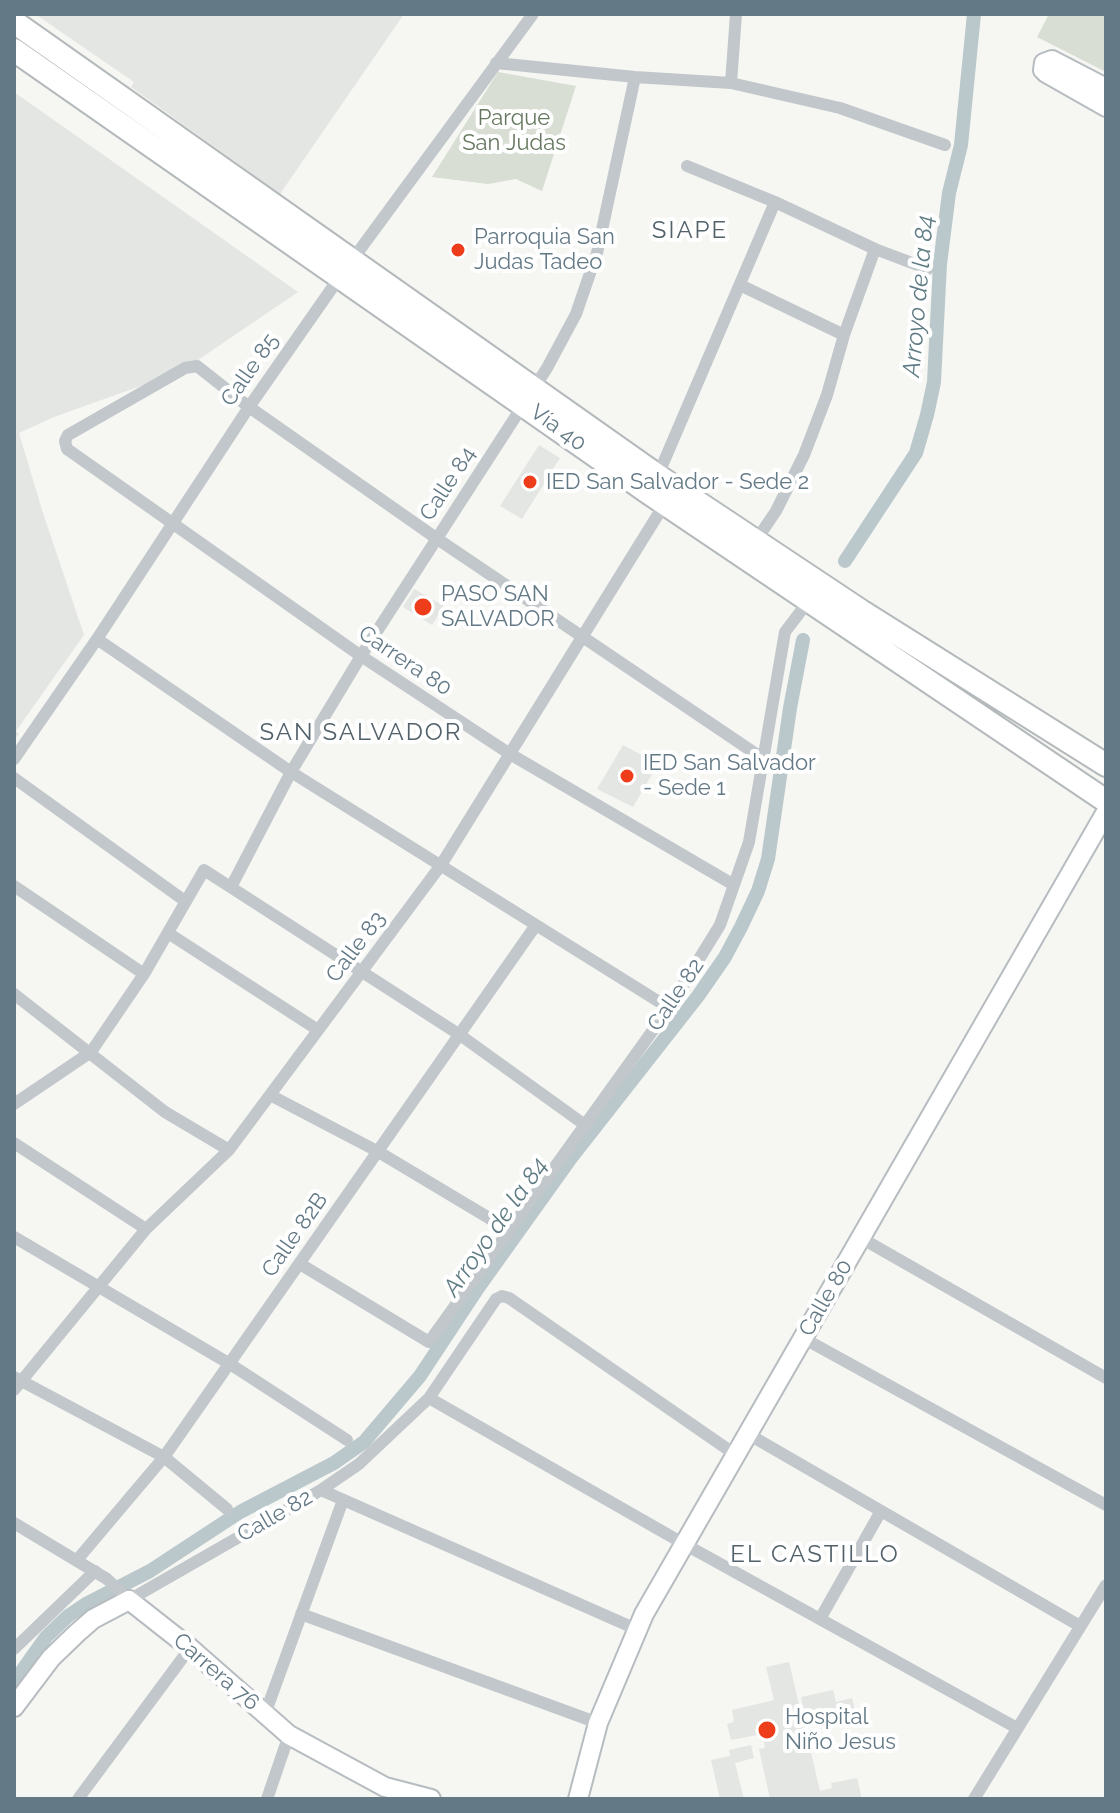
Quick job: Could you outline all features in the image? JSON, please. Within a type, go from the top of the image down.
[{"type":"highway","name":"Vía 40","points":[[14,22],[346,270]]},
{"type":"highway","name":"Vía 40","points":[[14,50],[346,270],[662,490],[810,599],[1106,801]]},
{"type":"highway","name":"Vía 40","points":[[662,490],[755,542],[1106,765]]},
{"type":"street","name":"Calle 85","points":[[14,759],[97,639],[249,407],[533,14]]},
{"type":"street","points":[[731,83],[736,14]]},
{"type":"street","points":[[1106,88],[1052,60],[1044,63],[1046,73],[1106,107]]},
{"type":"street","points":[[496,63],[731,83],[840,108],[945,145]]},
{"type":"street","name":"Calle 84","points":[[231,887],[291,772],[361,656],[547,368],[576,314],[597,253],[635,77]]},
{"type":"street","points":[[687,166],[775,202],[875,249],[928,269]]},
{"type":"street","name":"Calle 83","points":[[17,1382],[146,1229],[229,1150],[441,865],[581,638],[662,490],[775,202]]},
{"type":"street","points":[[755,542],[776,511],[804,455],[875,249]]},
{"type":"street","points":[[740,285],[844,335]]},
{"type":"street","name":"Carrera 80","points":[[249,407],[193,366],[68,435],[65,441],[67,449],[361,656],[510,754],[734,885]]},
{"type":"street","points":[[249,407],[581,638],[765,760]]},
{"type":"street","name":"Calle 82","points":[[300,1264],[429,1342],[669,1008],[720,925],[749,842],[785,632],[790,621],[810,599]]},
{"type":"street","points":[[97,639],[291,772],[669,1008]]},
{"type":"street","points":[[14,778],[185,901]]},
{"type":"street","name":"Calle 80","points":[[578,1799],[598,1723],[636,1629],[1106,812]]},
{"type":"street","points":[[14,1104],[91,1052],[144,974],[204,870],[460,1035],[585,1125]]},
{"type":"street","points":[[14,886],[144,974]]},
{"type":"street","name":"Calle 82B","points":[[77,1560],[164,1457],[536,925]]},
{"type":"street","points":[[168,933],[318,1030]]},
{"type":"street","points":[[14,994],[165,1112],[229,1150]]},
{"type":"street","points":[[270,1095],[377,1151],[509,1230]]},
{"type":"street","points":[[14,1143],[146,1229]]},
{"type":"street","points":[[14,1237],[230,1364],[347,1440]]},
{"type":"street","points":[[861,1238],[1106,1378]]},
{"type":"street","name":"Calle 82","points":[[14,1707],[51,1658],[93,1619],[126,1597],[321,1490],[359,1464],[429,1398],[496,1299],[502,1296],[736,1455]]},
{"type":"street","points":[[803,1338],[1106,1505]]},
{"type":"street","points":[[17,1382],[164,1457],[227,1509]]},
{"type":"street","points":[[429,1398],[686,1545],[1017,1728]]},
{"type":"street","points":[[748,1434],[1080,1626]]},
{"type":"street","points":[[321,1490],[636,1629]]},
{"type":"street","points":[[265,1714],[343,1500]]},
{"type":"street","points":[[820,1619],[881,1511]]},
{"type":"street","name":"Carrera 76","points":[[14,1523],[107,1579],[289,1735],[385,1787],[431,1799]]},
{"type":"street","points":[[14,1649],[95,1571]]},
{"type":"street","points":[[974,1799],[1106,1585]]},
{"type":"street","points":[[301,1614],[598,1723]]},
{"type":"street","points":[[78,1799],[190,1648]]},
{"type":"street","points":[[267,1799],[289,1735]]},
{"type":"shaded area","points":[[35,14],[404,14],[280,194],[131,87],[134,82]]},
{"type":"shaded area","points":[[14,92],[298,292],[198,360],[149,383],[19,433],[84,635],[16,731],[19,734],[14,740]]},
{"type":"shaded area","name":"IED San Salvador - Sede 2","points":[[539,445],[560,458],[522,519],[500,506]]},
{"type":"shaded area","name":"PASO SAN SALVADOR","points":[[414,589],[444,606],[432,625],[403,607]]},
{"type":"shaded area","name":"IED San Salvador - Sede 1","points":[[623,745],[658,764],[633,807],[597,789]]},
{"type":"shaded area","name":"Hospital Niño Jesus","points":[[789,1662],[800,1709],[803,1708],[801,1697],[833,1690],[836,1702],[852,1698],[856,1715],[805,1727],[820,1791],[832,1788],[831,1783],[857,1778],[862,1799],[770,1799],[759,1749],[765,1748],[762,1734],[731,1740],[727,1724],[734,1722],[732,1710],[774,1700],[766,1667]]},
{"type":"shaded area","name":"Hospital Niño Jesus","points":[[751,1745],[754,1758],[735,1763],[744,1799],[720,1799],[711,1760],[730,1756],[729,1750]]},
{"type":"green space","points":[[1049,14],[1106,14],[1106,72],[1037,37]]},
{"type":"green space","name":"Parque San Judas","points":[[498,72],[576,86],[542,191],[516,179],[488,184],[432,177]]},
{"type":"waterway","name":"Arroyo de la 84","points":[[845,561],[916,453],[927,415],[934,382],[940,264],[949,193],[961,145],[974,14]]},
{"type":"waterway","name":"Arroyo de la 84","points":[[14,1682],[46,1637],[68,1616],[150,1571],[240,1512],[334,1463],[364,1442],[420,1376],[478,1288],[571,1158],[698,996],[741,927],[758,891],[768,859],[803,640]]},
{"type":"place","name":"Parroquia San Judas Tadeo","points":[[458,250]]},
{"type":"place","name":"IED San Salvador - Sede 2","points":[[530,482]]},
{"type":"place","name":"PASO SAN SALVADOR","points":[[423,607]]},
{"type":"place","name":"IED San Salvador - Sede 1","points":[[627,776]]},
{"type":"place","name":"Hospital Niño Jesus","points":[[767,1730]]},
{"type":"district","name":"SIAPE","points":[[690,231]]},
{"type":"district","name":"SAN SALVADOR","points":[[361,733]]},
{"type":"district","name":"EL CASTILLO","points":[[815,1555]]}]
